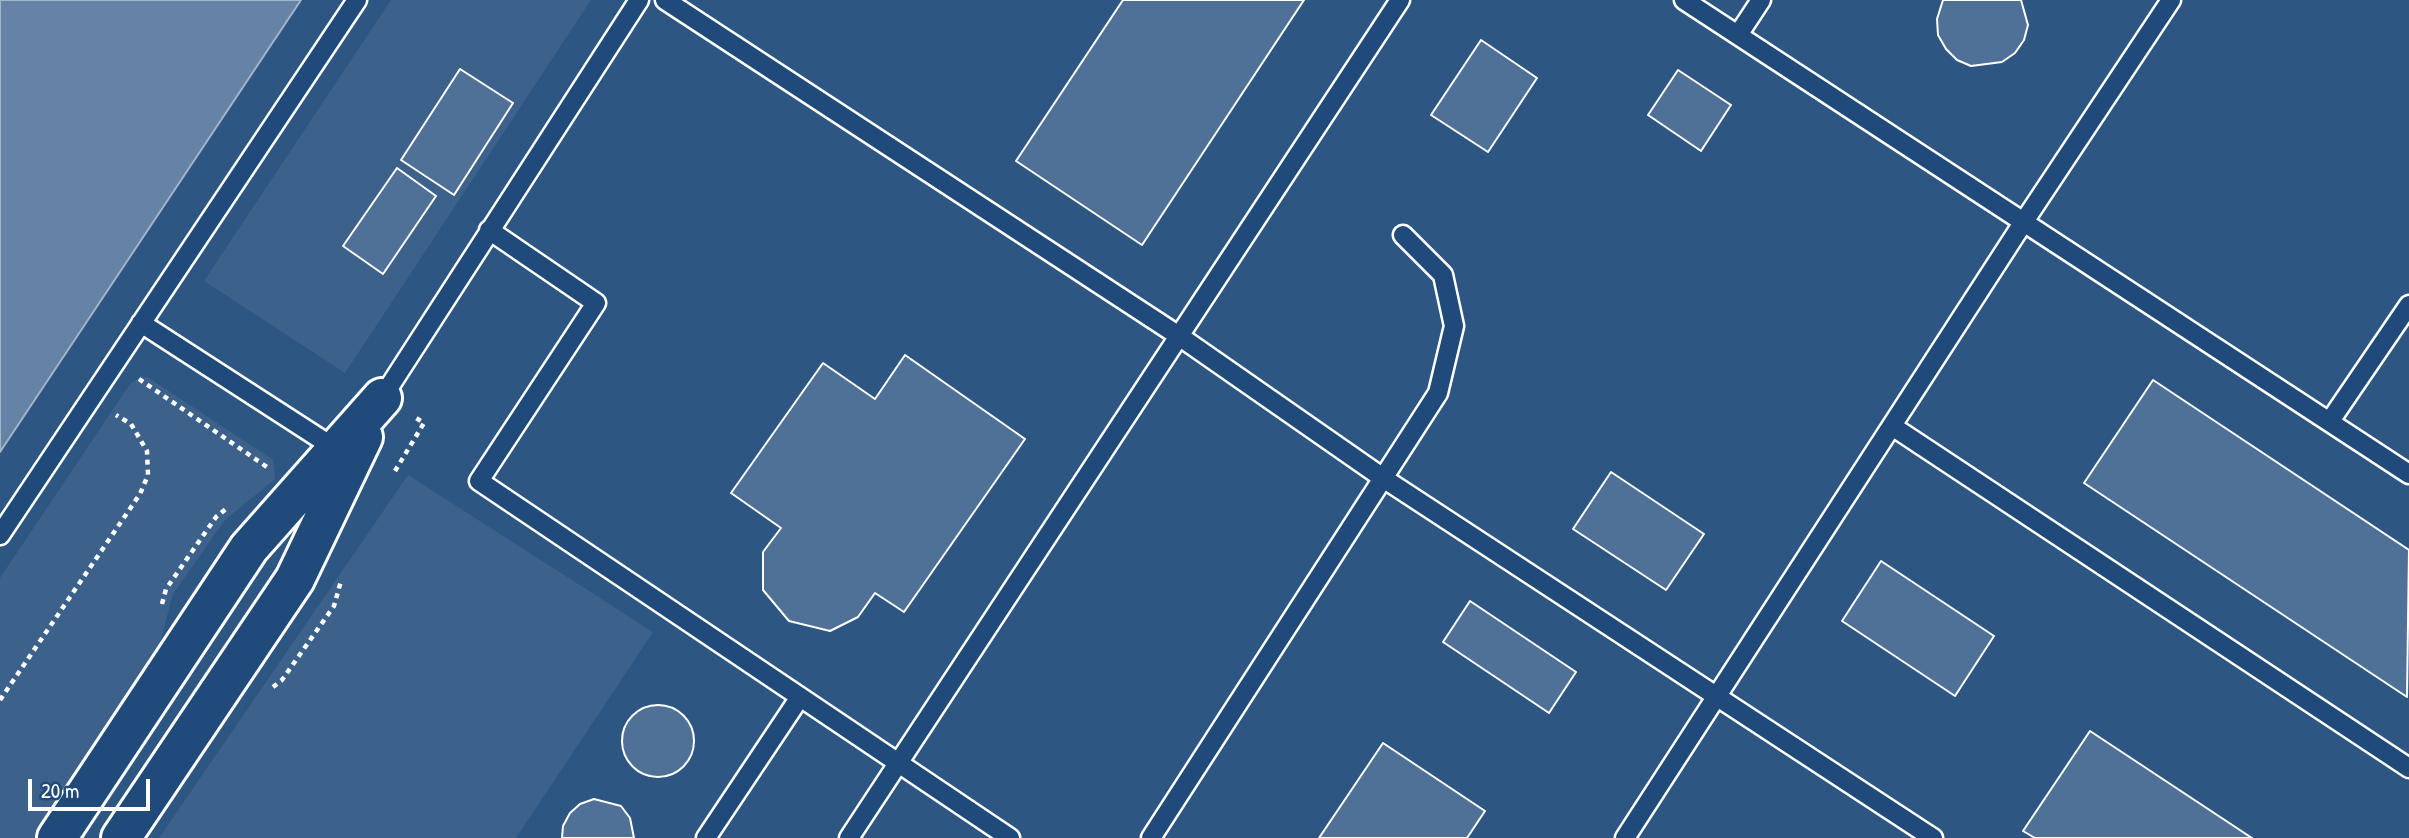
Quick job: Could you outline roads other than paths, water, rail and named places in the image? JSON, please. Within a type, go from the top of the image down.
[{"type":"street","points":[[57,838],[249,548],[382,398]]},
{"type":"street","points":[[121,838],[295,579],[382,398]]},
{"type":"lane","points":[[0,534],[357,0]]},
{"type":"lane","points":[[382,398],[639,0]]},
{"type":"lane","points":[[664,0],[1179,336],[1383,478],[1719,695],[1933,838]]},
{"type":"lane","points":[[849,838],[1399,0]]},
{"type":"lane","points":[[1684,0],[2409,474]]},
{"type":"lane","points":[[1738,35],[1761,0]]},
{"type":"lane","points":[[1625,838],[2023,223],[2171,0]]},
{"type":"lane","points":[[489,230],[596,303],[479,481],[1010,838]]},
{"type":"lane","points":[[1152,838],[1438,393],[1454,326],[1443,275],[1403,235]]},
{"type":"lane","points":[[2330,421],[2409,304]]},
{"type":"lane","points":[[141,323],[336,449]]},
{"type":"lane","points":[[1892,426],[2409,768]]},
{"type":"lane","points":[[706,838],[800,697]]}]
